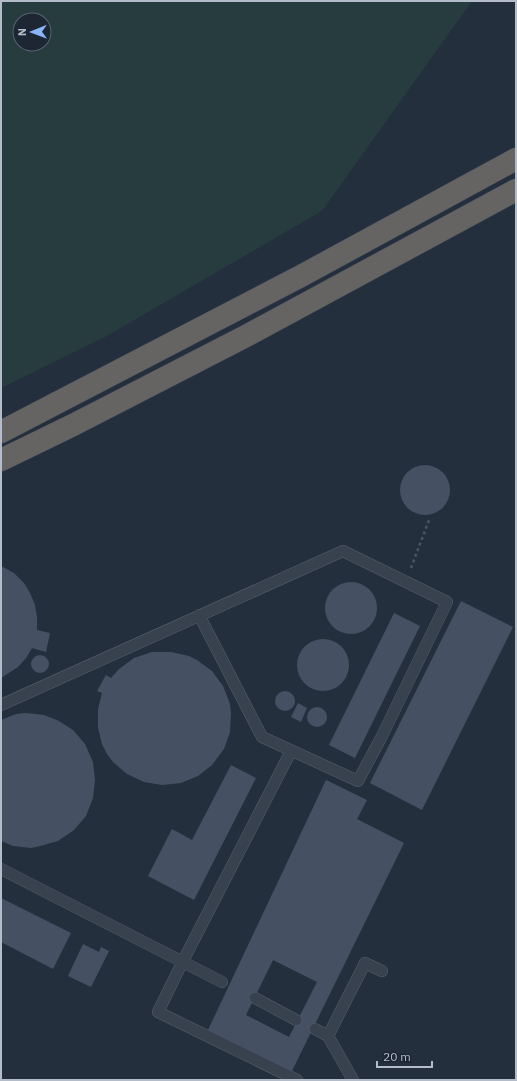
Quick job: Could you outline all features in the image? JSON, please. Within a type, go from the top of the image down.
[{"type":"highway","points":[[1,432],[211,324],[516,159]]},
{"type":"highway","points":[[1,460],[73,425],[246,336],[516,190]]},
{"type":"lane","points":[[1,705],[199,615],[343,550],[447,602],[381,738],[358,781],[262,737],[199,615]]},
{"type":"lane","points":[[291,751],[158,1012],[297,1080]]},
{"type":"lane","points":[[1,870],[222,982]]},
{"type":"lane","points":[[328,1036],[365,963],[382,971]]},
{"type":"lane","points":[[255,998],[296,1020]]},
{"type":"lane","points":[[315,1029],[328,1036],[353,1080]]},
{"type":"path","points":[[406,582],[429,520]]},
{"type":"green space","points":[[1,1],[472,1],[322,211],[105,337],[1,388]]},
{"type":"building","points":[[425,465],[439,469],[446,476],[450,490],[446,504],[439,511],[425,515],[411,511],[404,504],[400,490],[404,476],[411,469]]},
{"type":"building","points":[[1,566],[14,573],[24,583],[30,593],[35,605],[37,630],[50,633],[46,652],[32,648],[18,667],[1,678]]},
{"type":"building","points":[[351,582],[361,584],[369,590],[375,598],[377,608],[375,618],[369,626],[361,632],[351,634],[341,632],[333,626],[327,618],[325,608],[327,598],[333,590],[341,584]]},
{"type":"building","points":[[461,601],[513,627],[422,810],[370,783]]},
{"type":"building","points":[[394,613],[420,626],[355,758],[329,745]]},
{"type":"building","points":[[323,639],[337,643],[345,651],[349,665],[345,679],[337,687],[323,691],[309,687],[301,679],[297,665],[301,651],[309,643]]},
{"type":"building","points":[[152,652],[171,652],[189,656],[197,660],[212,671],[223,686],[230,704],[230,732],[224,749],[212,765],[198,776],[181,783],[162,785],[144,782],[127,774],[113,762],[107,754],[102,744],[98,728],[98,709],[102,693],[97,691],[106,675],[111,678],[119,669],[134,658]]},
{"type":"building","points":[[36,655],[44,655],[49,660],[47,671],[44,673],[36,673],[31,668],[31,660]]},
{"type":"building","points":[[285,691],[292,694],[295,701],[292,708],[285,711],[278,708],[275,701],[278,694]]},
{"type":"building","points":[[298,703],[307,708],[301,722],[291,717]]},
{"type":"building","points":[[317,707],[324,710],[327,717],[324,724],[317,727],[310,724],[307,717],[310,710]]},
{"type":"building","points":[[26,713],[44,715],[59,721],[73,730],[85,744],[93,762],[95,780],[93,798],[86,816],[74,830],[58,841],[31,848],[13,846],[1,841],[1,720],[16,714]]},
{"type":"building","points":[[231,765],[256,778],[194,900],[148,876],[172,829],[192,840]]},
{"type":"building","points":[[326,780],[367,800],[357,819],[404,843],[292,1071],[208,1030]],"holes":[[[273,960],[317,982],[289,1037],[246,1015]]]},
{"type":"building","points":[[1,898],[71,933],[53,969],[1,942]]},
{"type":"building","points":[[83,944],[99,952],[101,947],[109,951],[91,987],[68,976]]}]
